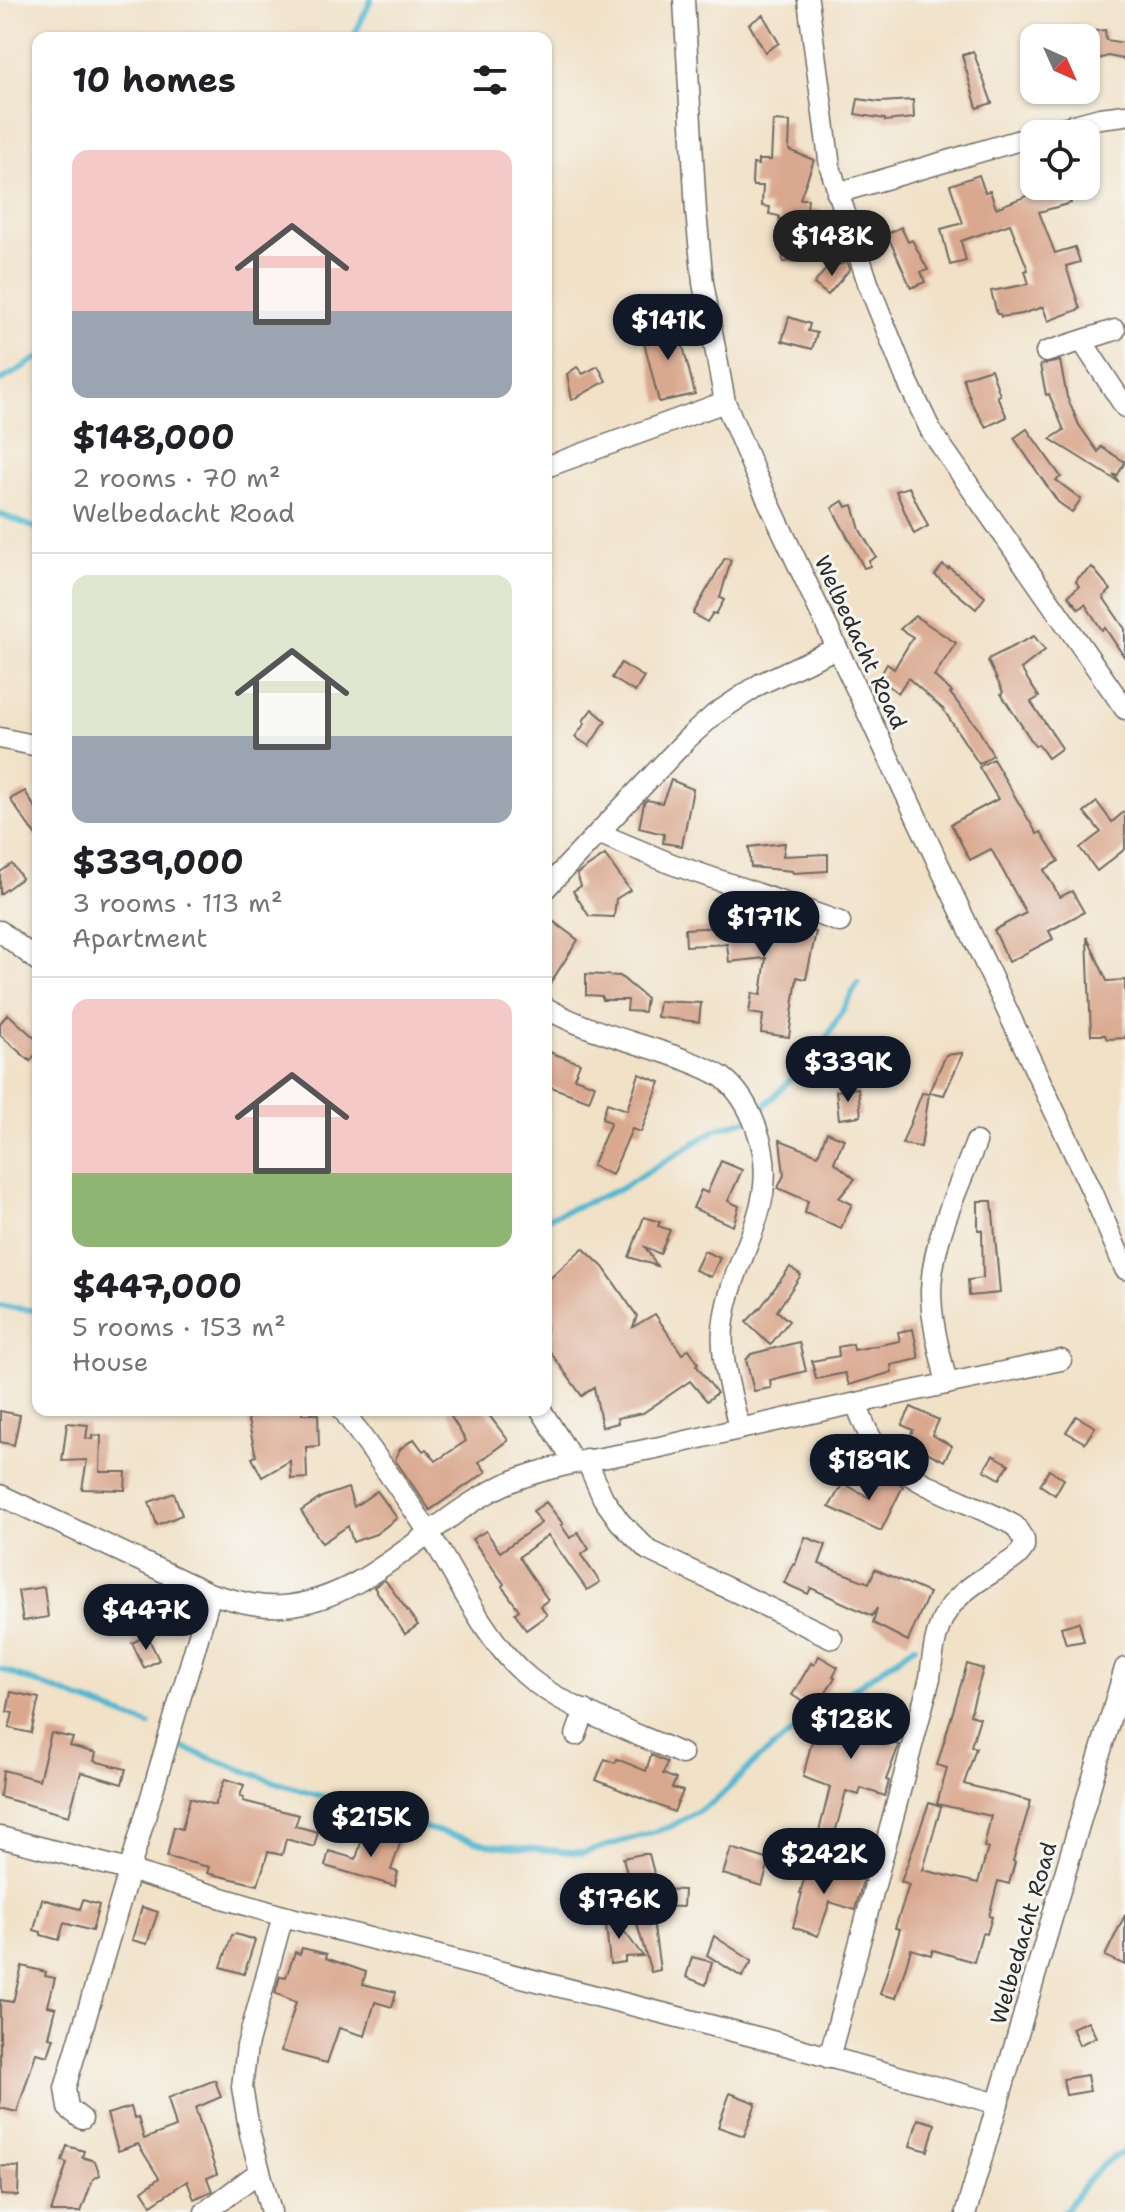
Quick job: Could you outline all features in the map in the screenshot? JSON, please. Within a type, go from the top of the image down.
[{"type":"street","name":"Welbedacht Road","points":[[684,0],[699,241],[711,332],[725,402],[1080,1164],[1125,1269]]},
{"type":"street","points":[[808,0],[823,133],[837,193],[906,378],[931,431],[1125,709]]},
{"type":"street","points":[[1092,120],[1125,115]]},
{"type":"street","points":[[837,193],[1020,140]]},
{"type":"street","points":[[1046,352],[1115,330]]},
{"type":"street","points":[[1082,341],[1125,407]]},
{"type":"street","points":[[552,465],[725,402]]},
{"type":"street","points":[[552,882],[687,739],[715,714],[760,684],[837,648]]},
{"type":"street","points":[[0,738],[32,745]]},
{"type":"street","points":[[598,833],[685,868],[840,922]]},
{"type":"street","points":[[0,931],[32,956]]},
{"type":"street","points":[[552,1011],[716,1074],[732,1087],[752,1115],[765,1162],[765,1192],[760,1215],[726,1306],[722,1338],[739,1429]]},
{"type":"street","points":[[947,1384],[932,1310],[933,1264],[976,1142]]},
{"type":"street","points":[[0,1495],[211,1594],[263,1606],[282,1606],[326,1597],[409,1548],[428,1532],[501,1486],[580,1461],[1061,1360]]},
{"type":"street","points":[[829,2058],[930,1678],[943,1617],[955,1600],[972,1585],[1016,1558],[1024,1547],[1022,1534],[1015,1526],[919,1480],[897,1466],[876,1445],[856,1404]]},
{"type":"street","points":[[347,1416],[512,1661],[539,1685],[585,1710],[682,1754]]},
{"type":"street","points":[[546,1416],[634,1539],[648,1550],[832,1638]]},
{"type":"street","points":[[82,2119],[68,2108],[65,2088],[211,1594]]},
{"type":"street","name":"Welbedacht Road","points":[[966,2212],[1125,1668]]},
{"type":"street","points":[[576,1735],[585,1710]]},
{"type":"street","points":[[0,1837],[128,1870],[283,1916],[998,2104]]},
{"type":"street","points":[[271,2212],[244,2103],[243,2071],[283,1916]]},
{"type":"street","points":[[205,2212],[259,2172]]},
{"type":"building","points":[[763,15],[779,43],[765,52],[749,24]]},
{"type":"building","points":[[1105,30],[1106,40],[1125,43],[1123,59],[1108,56],[1100,59],[1100,31]]},
{"type":"building","points":[[973,51],[992,103],[977,108],[962,55]]},
{"type":"building","points":[[858,99],[880,102],[913,100],[914,118],[885,121],[855,114]]},
{"type":"building","points":[[773,121],[790,122],[789,150],[814,160],[800,199],[808,199],[807,209],[821,210],[819,230],[836,230],[836,259],[783,262],[779,216],[769,214],[770,207],[762,206],[763,186],[753,186],[752,183],[753,164],[758,165],[758,160],[771,160]]},
{"type":"building","points":[[979,175],[985,192],[990,191],[996,208],[1020,199],[1070,200],[1071,203],[1039,212],[1055,253],[1075,247],[1080,262],[1066,266],[1080,309],[1048,321],[1043,307],[1022,314],[1001,317],[997,314],[991,291],[1029,284],[1025,271],[1028,270],[1010,224],[961,241],[966,261],[950,265],[941,229],[963,223],[950,185]]},
{"type":"building","points":[[901,227],[908,242],[912,240],[928,270],[921,272],[925,282],[911,288],[887,234]]},
{"type":"building","points":[[847,262],[850,269],[828,295],[814,284],[826,269]]},
{"type":"building","points":[[789,317],[810,324],[808,331],[817,333],[812,349],[782,341]]},
{"type":"building","points":[[677,322],[695,394],[659,402],[641,330]]},
{"type":"building","points":[[1060,361],[1067,397],[1079,425],[1098,452],[1101,447],[1125,462],[1117,476],[1113,474],[1119,482],[1050,439],[1064,430],[1049,394],[1046,395],[1040,365]]},
{"type":"building","points":[[598,366],[606,381],[572,400],[567,374],[577,367],[583,374]]},
{"type":"building","points":[[991,369],[1000,395],[997,396],[1007,417],[986,427],[972,404],[963,378]]},
{"type":"building","points":[[1027,429],[1061,477],[1056,480],[1081,499],[1072,512],[1058,502],[1014,438]]},
{"type":"building","points":[[909,487],[928,526],[914,534],[896,491]]},
{"type":"building","points":[[843,501],[846,507],[853,505],[860,530],[876,557],[869,561],[870,566],[864,568],[832,508]]},
{"type":"building","points":[[725,558],[731,560],[720,598],[724,600],[707,622],[693,614]]},
{"type":"building","points":[[943,565],[985,597],[976,609],[935,575]]},
{"type":"building","points":[[1092,567],[1111,590],[1103,597],[1125,629],[1125,658],[1085,604],[1079,609],[1068,596],[1079,586],[1076,582],[1078,578]]},
{"type":"building","points":[[915,616],[956,643],[934,676],[952,692],[993,755],[979,764],[943,709],[908,678],[898,693],[879,678],[887,664],[894,669],[913,637],[900,629]]},
{"type":"building","points":[[1034,636],[1045,650],[1021,669],[1039,697],[1031,702],[1062,748],[1048,758],[1038,744],[1035,746],[1001,694],[1003,692],[988,661]]},
{"type":"building","points":[[621,663],[644,677],[635,692],[612,678]]},
{"type":"building","points":[[592,709],[606,721],[589,746],[575,737]]},
{"type":"building","points":[[993,759],[1037,834],[1041,832],[1059,861],[1044,870],[1060,897],[1072,891],[1084,912],[1049,931],[1053,939],[1009,962],[994,930],[1026,913],[991,849],[970,860],[951,824],[998,799],[979,767]]},
{"type":"building","points":[[671,780],[693,789],[682,846],[663,843],[664,834],[639,828],[644,803],[647,800],[662,803]]},
{"type":"building","points":[[25,791],[32,803],[32,830],[10,799]]},
{"type":"building","points":[[1097,802],[1112,822],[1125,811],[1125,849],[1097,871],[1080,848],[1101,832],[1084,812]]},
{"type":"building","points":[[785,843],[783,856],[828,854],[828,871],[793,873],[751,867],[749,847]]},
{"type":"building","points":[[605,855],[630,890],[616,899],[614,917],[589,916],[573,891],[581,886],[577,874]]},
{"type":"building","points":[[12,864],[22,878],[0,894],[0,872]]},
{"type":"building","points":[[724,902],[743,904],[754,911],[775,915],[773,922],[816,932],[806,979],[797,977],[789,1037],[761,1033],[763,1015],[749,1013],[752,993],[761,995],[766,958],[729,962],[727,944],[686,946],[685,929],[722,927]]},
{"type":"building","points":[[552,920],[578,940],[552,981]]},
{"type":"building","points":[[1087,937],[1107,981],[1125,980],[1125,1038],[1107,1039],[1105,1035],[1091,1035]]},
{"type":"building","points":[[586,974],[620,976],[646,998],[644,1012],[627,1011],[628,1000],[602,1000],[602,996],[586,995]]},
{"type":"building","points":[[659,1001],[701,1003],[699,1022],[657,1017]]},
{"type":"building","points":[[8,1014],[32,1036],[30,1061],[0,1035],[0,1023]]},
{"type":"building","points":[[552,1053],[580,1063],[574,1078],[595,1085],[589,1101],[552,1087]]},
{"type":"building","points":[[963,1053],[944,1095],[929,1092],[946,1055]]},
{"type":"building","points":[[884,1058],[891,1075],[875,1082],[868,1065]]},
{"type":"building","points":[[639,1074],[660,1082],[641,1132],[632,1129],[612,1175],[592,1166],[611,1122],[602,1119],[607,1103],[627,1110]]},
{"type":"building","points":[[858,1088],[861,1116],[839,1119],[836,1091]]},
{"type":"building","points":[[922,1093],[929,1094],[921,1147],[902,1144]]},
{"type":"building","points":[[827,1132],[844,1139],[834,1162],[855,1179],[839,1198],[852,1204],[841,1228],[805,1213],[808,1201],[778,1188],[784,1175],[780,1140],[818,1155]]},
{"type":"building","points":[[721,1161],[742,1170],[728,1201],[739,1206],[733,1226],[693,1208],[701,1190],[707,1193]]},
{"type":"building","points":[[978,1201],[992,1201],[1000,1293],[969,1296],[968,1280],[983,1278]]},
{"type":"building","points":[[644,1217],[660,1222],[658,1226],[670,1230],[660,1254],[645,1247],[657,1266],[629,1257]]},
{"type":"building","points":[[583,1248],[603,1267],[637,1316],[633,1327],[655,1314],[682,1354],[689,1349],[698,1363],[696,1365],[717,1393],[707,1401],[690,1381],[643,1413],[617,1418],[618,1423],[602,1427],[594,1387],[582,1396],[552,1354],[552,1276]]},
{"type":"building","points":[[704,1251],[720,1258],[711,1277],[695,1270]]},
{"type":"building","points":[[790,1267],[801,1275],[777,1311],[789,1321],[770,1345],[746,1322]]},
{"type":"building","points":[[913,1329],[919,1359],[891,1365],[892,1372],[849,1385],[845,1373],[816,1379],[812,1361],[839,1356],[838,1347],[853,1344],[854,1350],[900,1341],[898,1332]]},
{"type":"building","points":[[799,1342],[806,1371],[770,1380],[771,1388],[754,1391],[746,1360],[751,1354]]},
{"type":"building","points":[[911,1407],[939,1420],[932,1435],[952,1446],[944,1461],[925,1451],[922,1455],[905,1447],[913,1430],[902,1425]]},
{"type":"building","points":[[0,1411],[20,1415],[14,1445],[0,1442]]},
{"type":"building","points":[[247,1416],[318,1416],[319,1446],[306,1447],[307,1478],[291,1479],[290,1461],[262,1477],[252,1458],[256,1456]]},
{"type":"building","points":[[451,1416],[490,1416],[508,1440],[479,1462],[486,1472],[430,1510],[395,1460],[400,1449],[414,1439],[436,1461],[466,1441]]},
{"type":"building","points":[[1076,1416],[1095,1427],[1085,1443],[1066,1432]]},
{"type":"building","points":[[67,1423],[88,1425],[86,1438],[101,1436],[100,1472],[126,1472],[125,1490],[82,1489],[87,1460],[62,1461]]},
{"type":"building","points":[[993,1455],[1009,1464],[1000,1479],[984,1470]]},
{"type":"building","points":[[1049,1470],[1064,1479],[1055,1495],[1040,1485]]},
{"type":"building","points":[[883,1472],[903,1486],[881,1531],[829,1507],[843,1483],[870,1498]]},
{"type":"building","points":[[348,1488],[354,1507],[377,1491],[397,1518],[376,1534],[353,1542],[348,1526],[322,1543],[301,1511],[322,1497]]},
{"type":"building","points":[[174,1493],[182,1515],[157,1525],[149,1502]]},
{"type":"building","points":[[546,1502],[570,1538],[578,1532],[589,1549],[581,1555],[600,1582],[587,1590],[548,1535],[519,1557],[548,1600],[540,1606],[547,1615],[526,1630],[515,1613],[519,1610],[502,1586],[504,1584],[472,1539],[486,1531],[500,1552],[541,1523],[533,1511]]},
{"type":"building","points":[[805,1537],[826,1545],[819,1564],[869,1583],[875,1569],[929,1593],[908,1641],[873,1623],[877,1608],[872,1616],[811,1588],[808,1594],[784,1583],[795,1565]]},
{"type":"building","points":[[385,1580],[418,1625],[405,1634],[374,1587]]},
{"type":"building","points":[[44,1587],[48,1617],[23,1621],[18,1591]]},
{"type":"building","points":[[1079,1622],[1084,1641],[1066,1644],[1061,1627]]},
{"type":"building","points":[[147,1635],[159,1660],[144,1668],[132,1643]]},
{"type":"building","points":[[819,1656],[838,1667],[816,1710],[792,1695],[811,1663],[814,1665]]},
{"type":"building","points":[[967,1664],[983,1669],[970,1715],[980,1718],[971,1746],[976,1748],[964,1784],[1031,1801],[1009,1884],[998,1881],[987,1934],[982,1933],[974,1962],[933,1950],[931,1955],[911,1949],[896,1998],[880,1994],[900,1929],[895,1928],[909,1885],[901,1882],[929,1803],[941,1807],[923,1870],[978,1883],[988,1848],[984,1847],[991,1816],[937,1804],[947,1768],[937,1765]]},
{"type":"building","points":[[11,1692],[39,1698],[31,1733],[9,1728],[13,1713],[7,1712]]},
{"type":"building","points":[[856,1701],[879,1705],[878,1710],[900,1716],[892,1743],[899,1745],[886,1780],[889,1781],[885,1796],[861,1788],[859,1795],[846,1791],[826,1855],[814,1852],[830,1787],[803,1777],[817,1720],[850,1727]]},
{"type":"building","points":[[51,1733],[73,1738],[70,1746],[96,1753],[94,1761],[126,1769],[122,1784],[81,1772],[69,1816],[0,1797],[3,1770],[39,1780]]},
{"type":"building","points":[[651,1755],[667,1762],[663,1774],[676,1779],[672,1788],[683,1791],[674,1812],[596,1780],[605,1759],[615,1763],[617,1759],[646,1771]]},
{"type":"building","points":[[225,1779],[244,1785],[240,1796],[244,1797],[243,1801],[299,1815],[295,1826],[318,1832],[314,1847],[286,1839],[282,1855],[268,1852],[258,1885],[207,1873],[209,1867],[167,1857],[174,1827],[182,1829],[190,1798],[215,1805]]},
{"type":"building","points":[[376,1829],[402,1838],[391,1870],[398,1872],[395,1886],[325,1866],[329,1851],[356,1859],[361,1842],[370,1845]]},
{"type":"building","points":[[731,1848],[770,1860],[762,1886],[723,1874]]},
{"type":"building","points":[[649,1854],[658,1889],[684,1890],[683,1907],[651,1906],[660,1970],[651,1972],[627,1890],[631,1888],[623,1858]]},
{"type":"building","points":[[809,1863],[863,1880],[855,1910],[830,1902],[818,1936],[793,1927]]},
{"type":"building","points":[[42,1899],[80,1909],[83,1900],[99,1905],[92,1931],[64,1923],[59,1940],[41,1935],[41,1932],[34,1930]]},
{"type":"building","points":[[604,1905],[643,1956],[625,1957],[625,1962],[610,1964]]},
{"type":"building","points":[[142,1907],[158,1912],[147,1944],[132,1940]]},
{"type":"building","points":[[1125,1915],[1125,1965],[1105,1956]]},
{"type":"building","points":[[235,1934],[255,1940],[244,1974],[221,1967]]},
{"type":"building","points":[[714,1936],[752,1961],[742,1977],[707,1955]]},
{"type":"building","points":[[302,1948],[327,1954],[326,1958],[366,1972],[363,1984],[396,1992],[392,2007],[375,2002],[365,2036],[339,2028],[327,2063],[281,2051],[296,2002],[275,1993],[280,1976],[286,1977],[295,1952],[300,1954]]},
{"type":"building","points":[[692,1957],[712,1962],[706,1985],[686,1977]]},
{"type":"building","points":[[22,1966],[46,1972],[45,1976],[55,1978],[48,2006],[56,2008],[49,2037],[54,2038],[48,2056],[36,2053],[17,2112],[0,2108],[0,2000],[13,2002]]},
{"type":"building","points":[[1088,2021],[1096,2037],[1079,2045],[1072,2028]]},
{"type":"building","points":[[1087,2075],[1090,2091],[1066,2095],[1063,2079]]},
{"type":"building","points":[[215,2080],[221,2097],[195,2108],[217,2174],[207,2178],[212,2191],[194,2199],[187,2181],[151,2205],[142,2191],[159,2178],[138,2144],[118,2151],[107,2114],[131,2107],[134,2118],[138,2117],[144,2139],[176,2127],[168,2098]]},
{"type":"building","points":[[730,2093],[756,2103],[744,2136],[718,2127]]},
{"type":"building","points":[[918,2119],[935,2124],[928,2151],[910,2146]]},
{"type":"building","points":[[67,2146],[84,2151],[82,2157],[95,2161],[100,2175],[93,2179],[81,2212],[51,2212],[67,2163],[62,2161]]},
{"type":"building","points":[[0,2166],[19,2167],[18,2196],[1,2195]]},
{"type":"waterway","points":[[356,32],[371,0]]},
{"type":"waterway","points":[[0,381],[32,362]]},
{"type":"waterway","points":[[0,514],[32,527]]},
{"type":"waterway","points":[[552,1217],[620,1189],[717,1129],[753,1118],[821,1048],[858,983]]},
{"type":"waterway","points":[[0,1306],[32,1310]]},
{"type":"waterway","points":[[183,1748],[278,1783],[433,1830],[491,1845],[583,1853],[670,1827],[715,1801],[757,1760],[802,1725],[915,1646]]},
{"type":"waterway","points":[[0,1669],[149,1725]]},
{"type":"waterway","points":[[1064,2212],[1098,2169],[1125,2152]]}]
